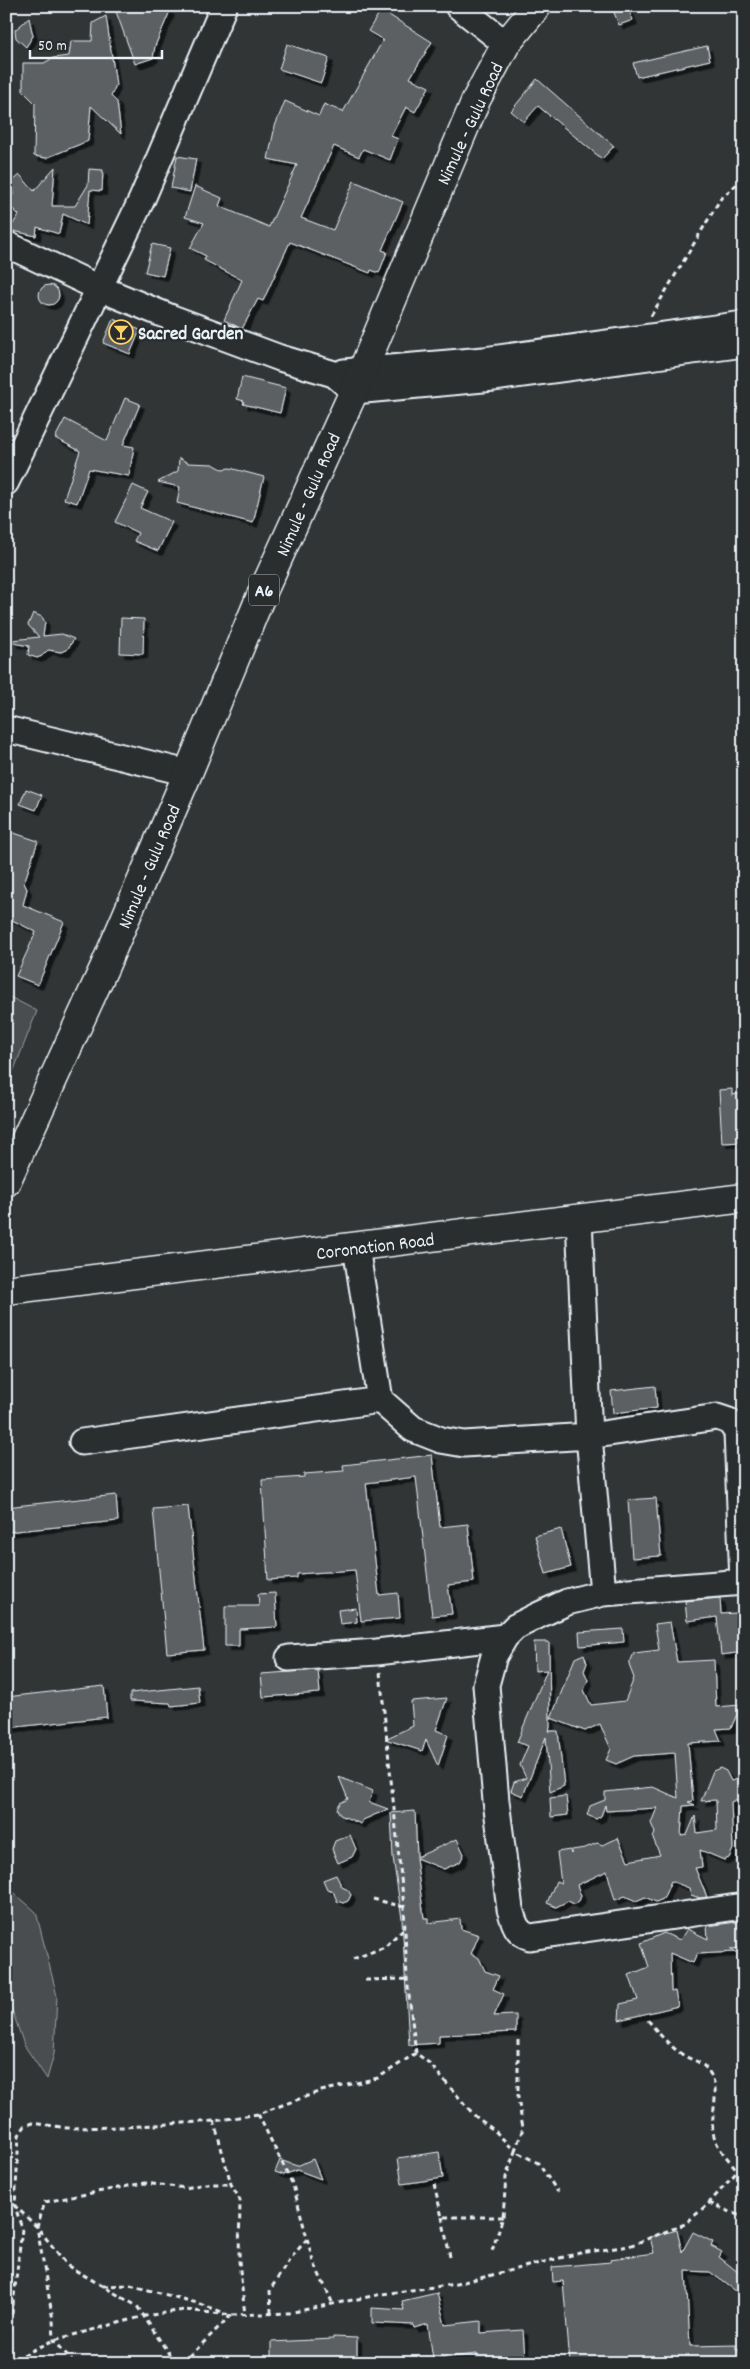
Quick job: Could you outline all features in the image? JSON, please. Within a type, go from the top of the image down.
[{"type":"main road","name":"Nimule - Gulu Road","points":[[6,1182],[104,968],[188,773],[350,378],[476,100],[506,44],[537,6]]},
{"type":"main road","name":"Coronation Road","points":[[6,1290],[744,1198]]},
{"type":"street","points":[[6,482],[142,198],[224,6]]},
{"type":"street","points":[[458,6],[506,44]]},
{"type":"street","points":[[6,244],[99,288],[172,318],[271,355],[350,378],[494,378],[744,344]]},
{"type":"street","points":[[350,378],[744,324]]},
{"type":"street","points":[[6,729],[188,773]]},
{"type":"street","points":[[579,1219],[589,1436],[603,1593]]},
{"type":"street","points":[[356,1247],[380,1400],[413,1429],[441,1440],[464,1444],[589,1436],[717,1417],[730,1421],[737,1432],[744,1582],[603,1593],[567,1602],[515,1627],[505,1637],[494,1656],[486,1685],[496,1801],[510,1909],[515,1926],[524,1935],[530,1937],[744,1906]]},
{"type":"street","points":[[82,1442],[380,1400]]},
{"type":"street","points":[[289,1658],[377,1652],[505,1637]]},
{"type":"path","points":[[638,338],[721,198],[744,178]]},
{"type":"path","points":[[377,1652],[404,1907],[407,1979],[416,2053],[429,2063],[476,2116],[495,2131],[515,2151],[538,2163],[558,2192]]},
{"type":"path","points":[[373,1898],[404,1907]]},
{"type":"path","points":[[353,1959],[385,1947],[405,1927]]},
{"type":"path","points":[[365,1980],[407,1979]]},
{"type":"path","points":[[648,2020],[660,2035],[682,2055],[697,2060],[711,2075],[714,2084],[713,2124],[715,2141],[738,2171]]},
{"type":"path","points":[[490,2254],[503,2218],[506,2177],[523,2128],[518,2098],[518,2040]]},
{"type":"path","points":[[8,2362],[9,2338],[22,2230],[15,2206],[19,2135],[25,2126],[34,2123],[67,2128],[125,2127],[214,2121],[258,2114],[321,2091],[378,2078],[416,2053]]},
{"type":"path","points":[[258,2114],[293,2186],[313,2261],[333,2304]]},
{"type":"path","points":[[214,2121],[231,2184],[240,2200],[239,2261],[246,2315]]},
{"type":"path","points":[[8,2362],[54,2340],[145,2316],[184,2310],[232,2315],[290,2313],[456,2284],[580,2253],[629,2246],[686,2224],[709,2203],[744,2164]]},
{"type":"path","points":[[74,2363],[54,2340],[53,2320],[37,2226],[45,2202],[144,2183],[186,2188],[204,2184],[231,2184]]},
{"type":"path","points":[[434,2184],[450,2256]]},
{"type":"path","points":[[6,2198],[37,2226],[68,2266],[137,2306],[175,2363]]},
{"type":"path","points":[[709,2203],[738,2215],[744,2215]]},
{"type":"path","points":[[442,2218],[503,2218]]},
{"type":"path","points":[[271,2314],[270,2290],[290,2259],[308,2238]]},
{"type":"path","points":[[102,2286],[130,2285],[197,2303],[232,2315]]},
{"type":"path","points":[[183,2363],[232,2315]]},
{"type":"shaded area","points":[[6,995],[37,1011],[6,1090]]},
{"type":"shaded area","points":[[10,1889],[36,1912],[57,1996],[54,2054],[47,2079],[24,2045],[6,1992],[6,1894]]},
{"type":"building","points":[[114,6],[159,6],[170,11],[155,46],[153,58],[135,64]]},
{"type":"building","points":[[627,6],[633,20],[619,25],[613,10]]},
{"type":"building","points":[[381,10],[432,42],[410,78],[429,87],[415,112],[406,107],[391,136],[398,139],[390,160],[363,149],[359,157],[334,146],[301,218],[333,230],[354,181],[403,202],[382,250],[387,252],[379,273],[371,270],[370,273],[290,242],[263,301],[258,299],[242,329],[224,320],[242,280],[204,260],[206,256],[190,248],[204,223],[185,217],[195,186],[222,198],[219,206],[269,227],[297,165],[268,159],[275,126],[285,101],[319,116],[324,104],[343,112],[383,40],[368,31]]},
{"type":"building","points":[[106,16],[116,85],[111,96],[117,102],[121,134],[91,106],[88,141],[46,158],[34,156],[35,103],[23,91],[23,63],[44,63],[53,58],[69,56],[71,41],[92,41],[93,23]]},
{"type":"building","points":[[29,18],[33,36],[26,47],[16,38],[15,30]]},
{"type":"building","points":[[287,44],[329,58],[321,83],[279,69]]},
{"type":"building","points":[[707,46],[710,60],[637,77],[633,63]]},
{"type":"building","points":[[537,79],[614,146],[602,159],[538,106],[524,122],[511,111]]},
{"type":"building","points":[[177,156],[196,159],[190,192],[171,188]]},
{"type":"building","points":[[55,167],[52,206],[75,206],[88,185],[89,169],[103,170],[102,191],[90,190],[87,225],[63,214],[59,234],[37,227],[36,236],[9,230],[19,215],[7,203],[14,193],[13,181],[20,175],[34,191]]},
{"type":"building","points":[[152,244],[170,248],[163,276],[145,272]]},
{"type":"building","points":[[49,285],[56,288],[59,295],[56,302],[49,305],[42,302],[39,295],[42,288]]},
{"type":"building","points":[[113,319],[140,330],[130,354],[103,343]]},
{"type":"building","points":[[242,377],[286,388],[280,413],[243,404],[244,401],[237,399]]},
{"type":"building","points":[[125,398],[140,404],[123,445],[134,447],[129,476],[89,469],[77,503],[64,499],[80,451],[55,438],[65,419],[107,441]]},
{"type":"building","points":[[179,458],[188,463],[213,464],[222,469],[230,468],[264,477],[253,523],[177,503],[180,487],[158,482],[178,471]]},
{"type":"building","points":[[133,485],[148,492],[140,508],[172,522],[158,551],[134,541],[138,533],[115,522]]},
{"type":"building","points":[[33,613],[42,617],[45,622],[43,636],[62,634],[74,639],[67,650],[61,652],[48,650],[37,658],[28,655],[29,646],[13,643],[13,640],[39,637],[28,625]]},
{"type":"building","points":[[121,618],[144,619],[143,654],[120,653]]},
{"type":"building","points":[[26,789],[42,795],[36,810],[20,804]]},
{"type":"building","points":[[11,832],[38,841],[24,883],[27,889],[23,905],[64,922],[38,985],[16,976],[36,932],[6,917],[6,846]]},
{"type":"building","points":[[732,1089],[732,1095],[744,1093],[744,1142],[722,1143],[719,1090]]},
{"type":"building","points":[[655,1386],[657,1408],[613,1413],[611,1391]]},
{"type":"building","points":[[432,1455],[440,1527],[468,1524],[474,1582],[448,1585],[452,1614],[432,1616],[416,1477],[366,1483],[379,1595],[398,1593],[400,1618],[361,1621],[355,1570],[297,1574],[297,1578],[268,1580],[262,1480],[304,1477],[304,1474],[344,1471],[343,1465]]},
{"type":"building","points":[[116,1495],[118,1521],[6,1532],[6,1507]]},
{"type":"building","points":[[656,1498],[661,1556],[632,1558],[628,1500]]},
{"type":"building","points":[[188,1506],[204,1650],[167,1653],[153,1509]]},
{"type":"building","points":[[561,1529],[571,1567],[546,1574],[535,1536]]},
{"type":"building","points":[[275,1593],[277,1627],[239,1629],[239,1646],[225,1646],[225,1606],[259,1606],[258,1594]]},
{"type":"building","points":[[720,1598],[721,1614],[736,1613],[736,1617],[744,1616],[744,1652],[721,1655],[717,1617],[687,1621],[685,1601]]},
{"type":"building","points":[[356,1608],[357,1622],[340,1624],[338,1610]]},
{"type":"building","points":[[670,1622],[677,1662],[714,1660],[716,1707],[741,1705],[731,1728],[716,1729],[721,1741],[688,1743],[693,1801],[688,1802],[695,1805],[683,1806],[681,1836],[687,1835],[695,1816],[697,1833],[717,1830],[716,1800],[701,1801],[713,1771],[720,1768],[726,1771],[731,1781],[737,1779],[744,1796],[731,1802],[733,1849],[729,1858],[724,1860],[700,1850],[702,1867],[695,1868],[707,1897],[700,1898],[691,1895],[689,1888],[671,1881],[663,1899],[656,1902],[645,1897],[636,1901],[625,1896],[615,1900],[607,1871],[577,1885],[581,1896],[579,1901],[574,1904],[568,1901],[556,1907],[547,1903],[556,1881],[561,1883],[557,1852],[570,1850],[571,1854],[572,1850],[585,1848],[597,1843],[603,1845],[618,1838],[628,1861],[660,1855],[653,1838],[655,1833],[651,1823],[657,1808],[606,1811],[605,1805],[601,1816],[596,1819],[587,1815],[590,1806],[605,1800],[605,1792],[653,1787],[678,1798],[675,1753],[634,1756],[616,1764],[606,1760],[611,1749],[600,1724],[585,1731],[551,1718],[575,1658],[584,1654],[587,1663],[584,1671],[588,1680],[584,1690],[591,1705],[625,1701],[634,1678],[629,1665],[634,1653],[659,1650],[655,1624]]},
{"type":"building","points":[[623,1629],[624,1642],[580,1646],[579,1632]]},
{"type":"building","points":[[534,1642],[549,1642],[549,1731],[558,1731],[564,1786],[550,1792],[546,1737],[523,1796],[511,1791],[514,1782],[526,1778],[520,1765],[528,1746],[517,1742],[547,1670],[535,1671]]},
{"type":"building","points":[[318,1670],[320,1693],[263,1697],[261,1674]]},
{"type":"building","points":[[104,1686],[107,1717],[7,1728],[6,1697]]},
{"type":"building","points":[[198,1686],[200,1703],[171,1706],[170,1703],[130,1701],[130,1693]]},
{"type":"building","points":[[447,1698],[436,1730],[448,1735],[438,1766],[426,1740],[422,1751],[385,1739],[413,1726],[411,1701]]},
{"type":"building","points":[[339,1777],[373,1791],[369,1802],[388,1809],[363,1820],[361,1824],[340,1815],[337,1809],[340,1803],[348,1799]]},
{"type":"building","points":[[566,1796],[568,1815],[551,1817],[550,1798]]},
{"type":"building","points":[[415,1811],[417,1857],[457,1839],[464,1854],[460,1862],[444,1869],[416,1858],[424,1918],[428,1918],[428,1923],[460,1919],[461,1929],[479,1935],[471,1954],[479,1958],[485,1971],[499,1976],[493,1989],[504,1994],[494,2016],[516,2015],[516,2032],[439,2035],[439,2043],[409,2045],[402,1919],[393,1857],[391,1813]]},
{"type":"building","points":[[350,1835],[356,1849],[352,1857],[338,1863],[332,1849],[335,1841]]},
{"type":"building","points":[[336,1875],[342,1887],[348,1890],[351,1895],[348,1901],[343,1903],[337,1901],[333,1891],[327,1889],[323,1880]]},
{"type":"building","points":[[744,1921],[744,1948],[730,1949],[736,1952],[697,1954],[693,1963],[670,1953],[671,1992],[675,1991],[678,2006],[619,2020],[620,2004],[638,2000],[629,1975],[649,1967],[641,1943],[664,1933],[680,1940],[687,1929],[708,1939],[707,1926]]},
{"type":"building","points":[[439,2152],[443,2178],[402,2184],[398,2158]]},
{"type":"building","points":[[313,2159],[321,2179],[297,2170],[284,2175],[275,2172],[280,2160],[297,2166]]},
{"type":"building","points":[[677,2230],[682,2252],[693,2232],[713,2242],[711,2246],[722,2252],[719,2257],[744,2277],[744,2297],[710,2272],[686,2271],[690,2346],[736,2345],[736,2349],[740,2349],[740,2363],[625,2363],[625,2358],[570,2363],[563,2281],[553,2282],[552,2267],[611,2262],[610,2259],[654,2253],[650,2237]]},
{"type":"building","points":[[437,2293],[445,2325],[481,2321],[481,2333],[523,2330],[525,2359],[477,2361],[477,2354],[433,2359],[428,2324],[414,2328],[413,2325],[372,2323],[372,2308],[404,2310],[402,2301]]},
{"type":"building","points":[[333,2337],[357,2338],[357,2363],[271,2363],[271,2342],[333,2339]]},
{"type":"place","name":"Sacred Garden","points":[[121,332]]}]
